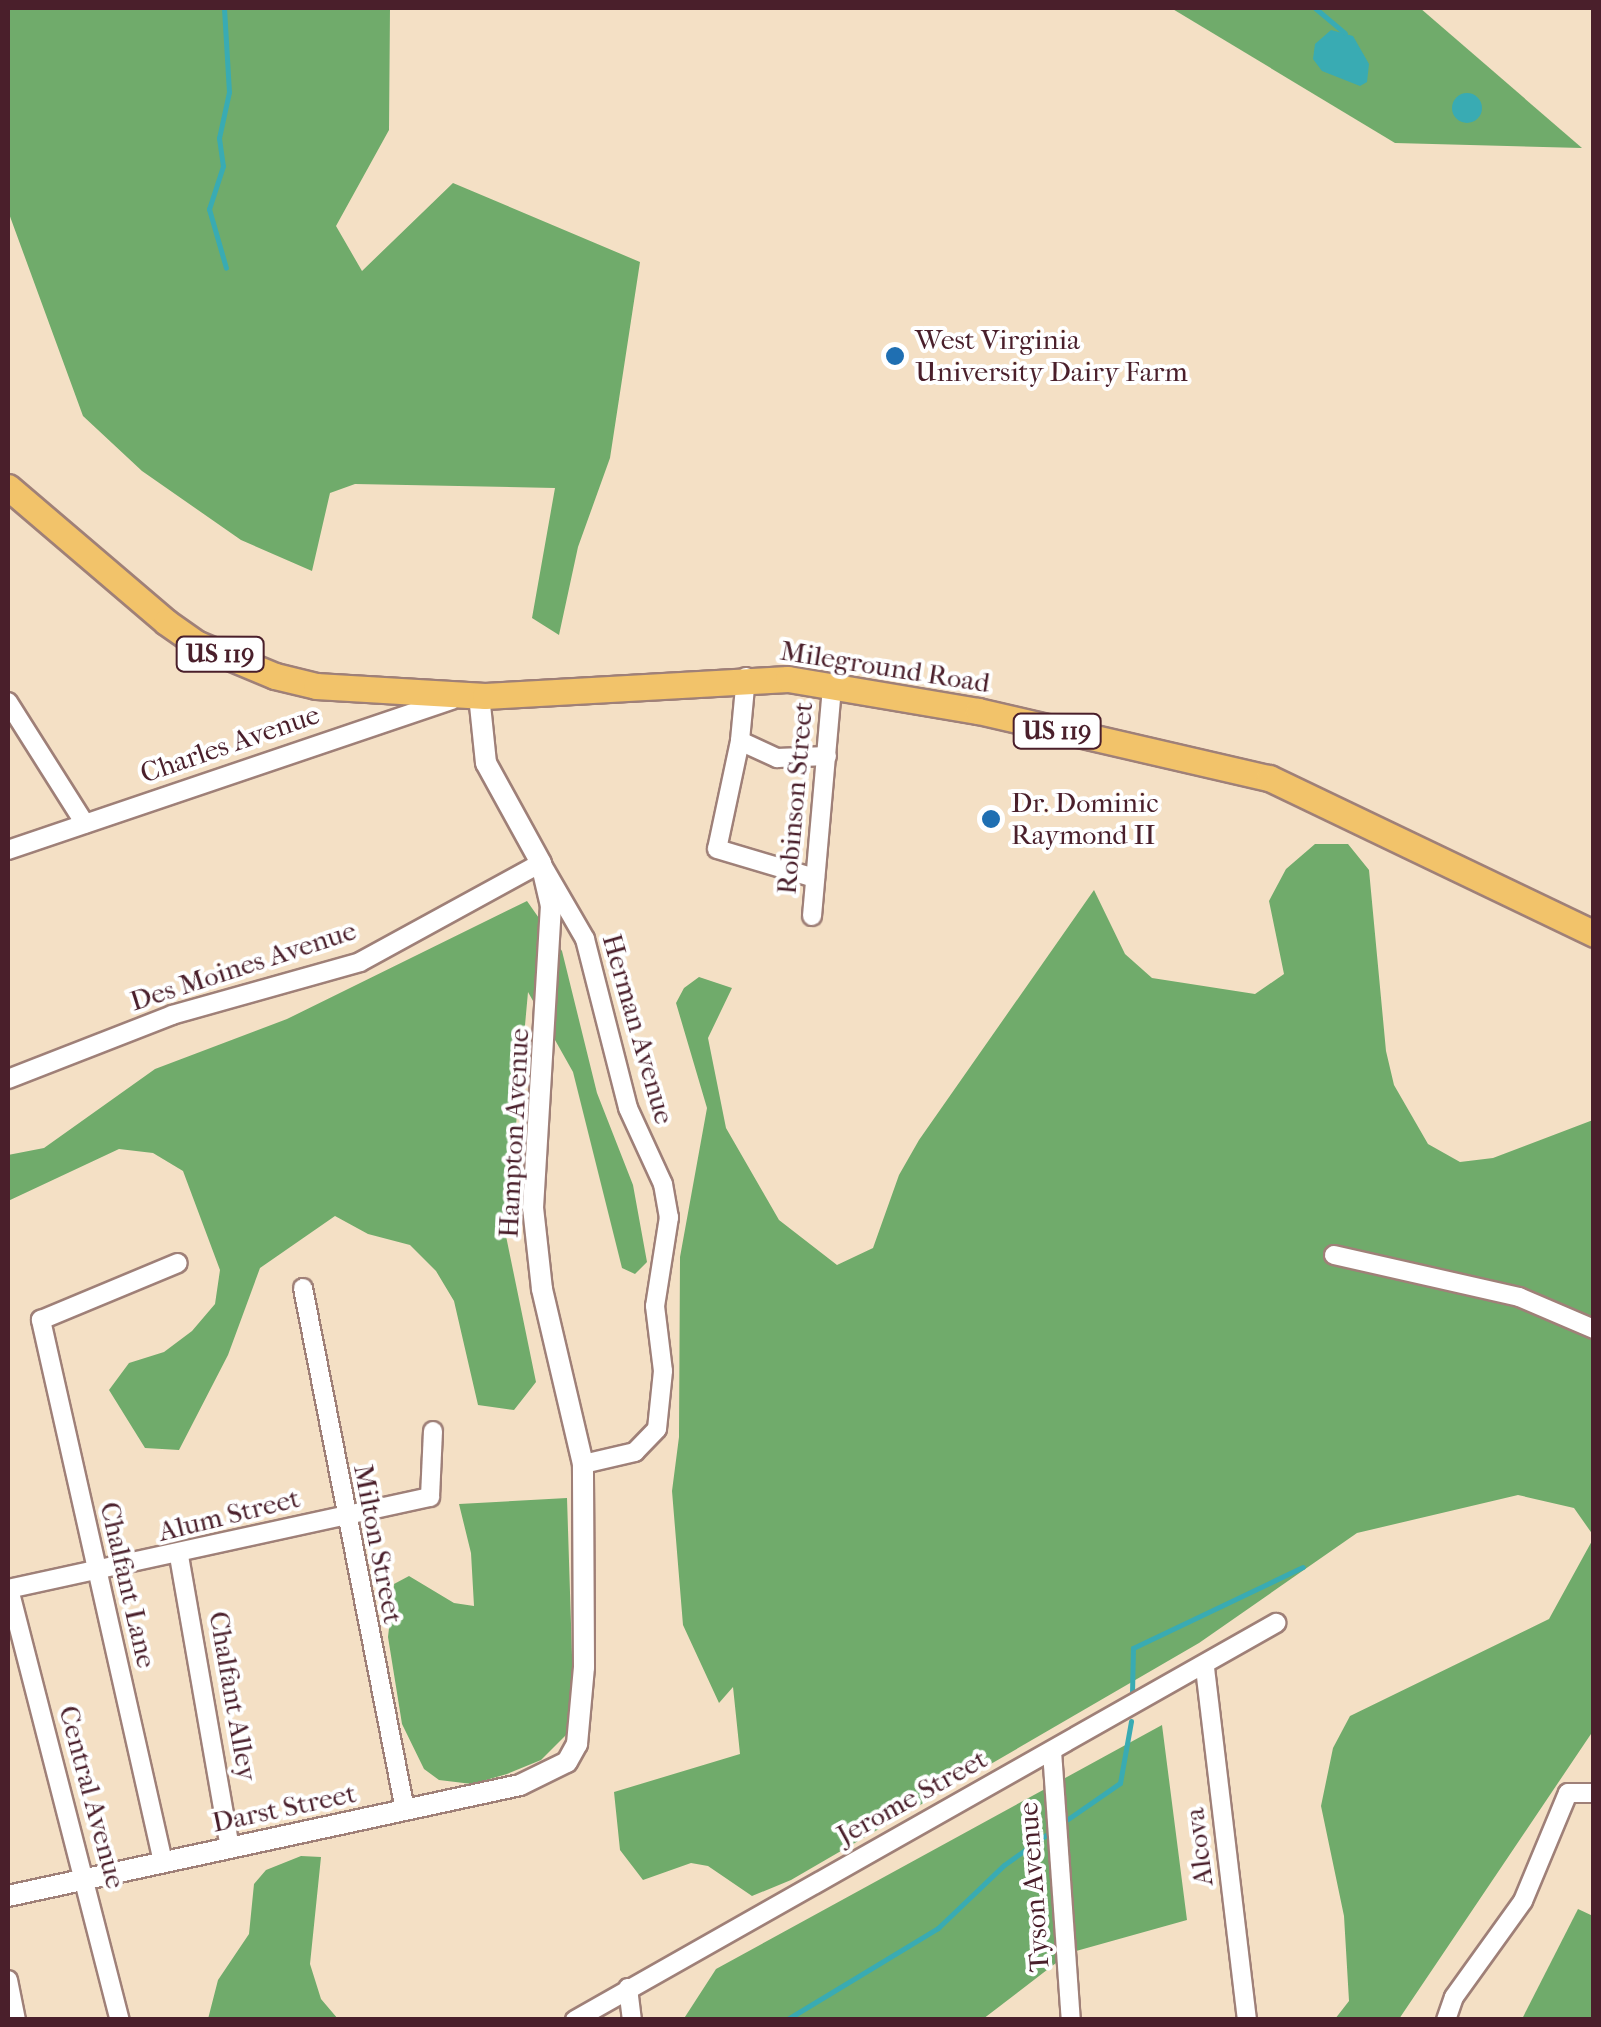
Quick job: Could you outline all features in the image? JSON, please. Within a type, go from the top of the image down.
[{"type":"main road","name":"US 119","points":[[8,486],[166,622],[238,662],[316,686],[478,695]]},
{"type":"main road","name":"Mileground Road","points":[[478,695],[746,677],[832,686],[1177,752],[1269,778],[1594,934]]},
{"type":"street","points":[[746,677],[740,742],[717,849],[815,878]]},
{"type":"street","name":"Robinson Street","points":[[812,916],[832,686]]},
{"type":"street","name":"Charles Avenue","points":[[8,850],[478,695]]},
{"type":"street","name":"Hampton Avenue","points":[[478,695],[490,773],[541,863],[552,906],[534,1246],[584,1464],[584,1667],[577,1744],[567,1762]]},
{"type":"street","points":[[8,702],[85,824]]},
{"type":"street","points":[[740,742],[777,758],[828,756]]},
{"type":"street","name":"Des Moines Avenue","points":[[8,1078],[172,1014],[360,962],[541,863]]},
{"type":"street","name":"Herman Avenue","points":[[541,863],[581,927],[628,1108],[663,1184],[669,1217],[656,1306],[663,1371],[657,1428],[635,1452],[584,1464]]},
{"type":"street","points":[[1334,1255],[1519,1296],[1594,1329]]},
{"type":"street","name":"Chalfant Lane","points":[[163,1862],[95,1575],[41,1320],[178,1263]]},
{"type":"street","name":"Milton Street","points":[[303,1288],[343,1514],[405,1810]]},
{"type":"street","name":"Alum Street","points":[[8,1589],[95,1575],[343,1514],[430,1497],[433,1431]]},
{"type":"street","name":"Chalfant Alley","points":[[179,1556],[230,1847]]},
{"type":"street","name":"Central Avenue","points":[[8,1589],[120,2020]]},
{"type":"street","name":"Jerome Street","points":[[575,2020],[1205,1668],[1276,1623]]},
{"type":"street","name":"Alcova","points":[[1205,1668],[1247,2020]]},
{"type":"street","name":"Tyson Avenue","points":[[1052,1751],[1070,2020]]},
{"type":"street","name":"Darst Street","points":[[8,1896],[520,1785],[567,1762]]},
{"type":"street","points":[[1446,2020],[1454,1998],[1523,1901],[1568,1793],[1594,1792]]},
{"type":"street","points":[[8,1980],[16,2020]]},
{"type":"street","points":[[628,1988],[632,2020]]},
{"type":"green space","points":[[8,8],[390,8],[389,130],[336,226],[362,271],[453,183],[640,262],[610,458],[578,547],[559,635],[532,618],[555,488],[355,484],[330,493],[312,571],[241,540],[142,471],[83,416],[8,211]]},
{"type":"green space","points":[[1171,8],[1420,8],[1582,148],[1395,143]]},
{"type":"green space","points":[[1315,844],[1348,844],[1369,870],[1386,1051],[1394,1085],[1428,1144],[1460,1162],[1493,1158],[1593,1120],[1593,1535],[1574,1508],[1518,1495],[1357,1533],[1199,1643],[791,1880],[752,1896],[708,1866],[691,1863],[643,1880],[620,1850],[614,1792],[740,1754],[733,1687],[719,1703],[683,1625],[672,1491],[679,1437],[680,1257],[707,1108],[676,1003],[684,988],[699,977],[732,988],[708,1038],[726,1128],[779,1220],[837,1265],[873,1248],[899,1175],[919,1140],[1094,890],[1125,954],[1152,978],[1255,994],[1284,974],[1269,901],[1286,869]]},
{"type":"green space","points":[[527,901],[562,951],[597,1093],[633,1185],[647,1262],[635,1274],[622,1268],[573,1072],[528,992],[506,1236],[536,1382],[514,1410],[478,1405],[454,1301],[436,1271],[410,1245],[368,1234],[335,1216],[260,1268],[228,1355],[179,1450],[145,1448],[109,1390],[129,1363],[164,1352],[192,1331],[215,1304],[220,1270],[183,1171],[153,1153],[119,1149],[8,1201],[8,1155],[44,1148],[155,1069],[287,1019]]},
{"type":"green space","points":[[567,1498],[574,1718],[567,1734],[541,1760],[507,1774],[472,1784],[439,1780],[424,1769],[402,1724],[388,1637],[394,1584],[409,1576],[454,1603],[474,1606],[471,1553],[459,1504]]},
{"type":"green space","points":[[1593,1539],[1593,1731],[1399,2019],[1335,2019],[1349,2001],[1344,1916],[1321,1806],[1333,1748],[1350,1716],[1549,1619]]},
{"type":"green space","points":[[1162,1725],[1187,1920],[1069,1953],[983,2019],[683,2020],[716,1969]]},
{"type":"green space","points":[[301,1856],[321,1857],[310,1964],[321,1999],[338,2019],[208,2019],[218,1980],[249,1934],[254,1884],[266,1870]]},
{"type":"green space","points":[[1578,1909],[1593,1916],[1593,2019],[1522,2019]]},
{"type":"water","points":[[1331,30],[1353,36],[1369,64],[1367,82],[1360,86],[1322,71],[1313,59],[1315,44]]},
{"type":"water","points":[[1467,93],[1478,97],[1482,108],[1478,119],[1467,123],[1456,119],[1452,108],[1456,97]]},
{"type":"waterway","points":[[224,8],[229,92],[219,138],[223,166],[209,209],[226,268]]},
{"type":"waterway","points":[[1315,8],[1345,33]]},
{"type":"waterway","points":[[1132,1694],[1133,1648],[1303,1567]]},
{"type":"waterway","points":[[1068,1819],[1120,1783],[1131,1721]]},
{"type":"waterway","points":[[786,2020],[938,1928],[1004,1865],[1046,1835]]},
{"type":"place","name":"West Virginia University Dairy Farm","points":[[895,356]]},
{"type":"place","name":"Dr. Dominic Raymond II","points":[[991,819]]}]
